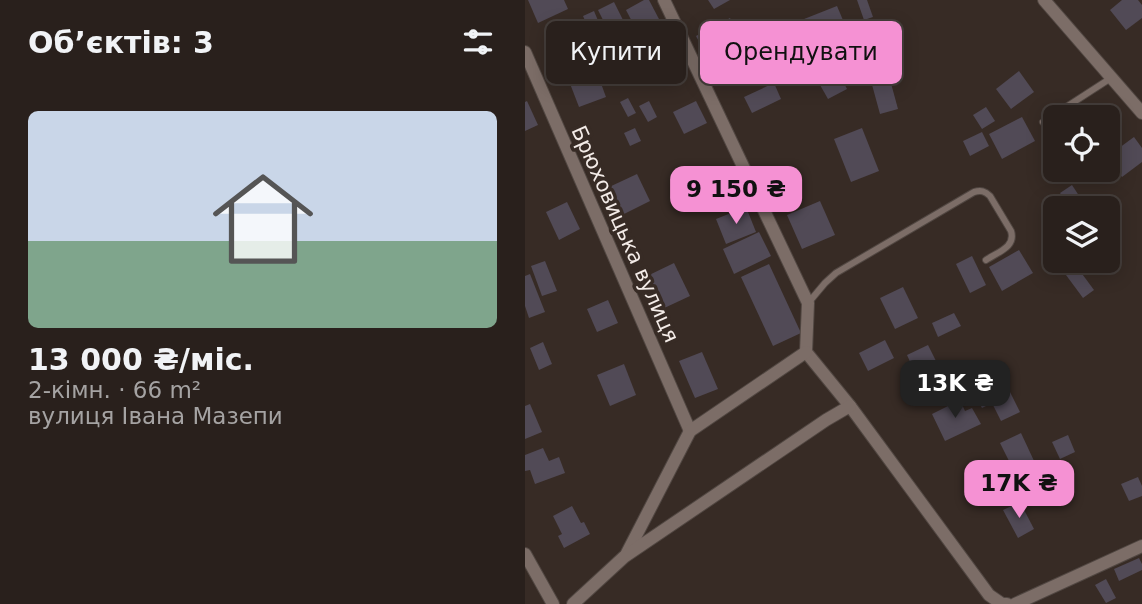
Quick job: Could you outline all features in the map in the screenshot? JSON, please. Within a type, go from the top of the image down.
[{"type":"street","points":[[664,0],[808,303],[806,352],[851,406],[989,595],[1002,604],[1007,604]]},
{"type":"street","points":[[1044,0],[1142,113]]},
{"type":"street","name":"Брюховицька вулиця","points":[[525,52],[690,431]]},
{"type":"street","points":[[624,557],[690,431],[806,352]]},
{"type":"street","points":[[573,604],[624,557],[826,420],[851,406]]},
{"type":"street","points":[[1015,604],[1142,546]]},
{"type":"street","points":[[525,554],[553,604]]},
{"type":"lane","points":[[1069,105],[1111,78]]},
{"type":"lane","points":[[808,303],[825,283],[847,266],[974,191],[980,190],[986,191],[990,196],[1013,237],[1007,247],[986,260]]},
{"type":"building","points":[[528,0],[564,0],[568,9],[538,23]]},
{"type":"building","points":[[649,0],[660,21],[632,21],[626,10]]},
{"type":"building","points":[[708,0],[730,0],[714,9]]},
{"type":"building","points":[[857,0],[867,0],[873,17],[864,20]]},
{"type":"building","points":[[1122,0],[1138,0],[1142,5],[1142,18],[1126,30],[1110,10]]},
{"type":"building","points":[[614,2],[623,20],[604,21],[598,10]]},
{"type":"building","points":[[837,6],[843,21],[799,21]]},
{"type":"building","points":[[594,11],[598,21],[585,21],[583,16]]},
{"type":"building","points":[[1019,71],[1034,92],[1011,109],[996,89]]},
{"type":"building","points":[[570,84],[601,84],[606,97],[579,107]]},
{"type":"building","points":[[774,84],[781,99],[752,113],[744,97]]},
{"type":"building","points":[[820,84],[844,84],[847,89],[828,99]]},
{"type":"building","points":[[872,84],[891,84],[898,109],[880,114]]},
{"type":"building","points":[[628,98],[636,113],[628,117],[620,102]]},
{"type":"building","points":[[527,101],[538,125],[525,131],[525,102]]},
{"type":"building","points":[[649,101],[657,117],[648,122],[639,106]]},
{"type":"building","points":[[696,101],[707,123],[684,134],[673,112]]},
{"type":"building","points":[[986,107],[995,121],[982,129],[973,115]]},
{"type":"building","points":[[1022,117],[1035,141],[1002,159],[989,134]]},
{"type":"building","points":[[635,128],[641,141],[630,146],[624,133]]},
{"type":"building","points":[[862,128],[879,171],[851,182],[834,139]]},
{"type":"building","points":[[982,132],[989,146],[970,156],[963,141]]},
{"type":"building","points":[[1134,137],[1142,148],[1142,162],[1122,177],[1120,174],[1120,147]]},
{"type":"building","points":[[637,174],[650,201],[620,216],[607,188]]},
{"type":"building","points":[[1072,185],[1079,196],[1062,196],[1060,193]]},
{"type":"building","points":[[820,201],[835,235],[802,249],[787,215]]},
{"type":"building","points":[[567,202],[580,229],[559,240],[546,212]]},
{"type":"building","points":[[746,207],[756,232],[726,244],[716,219]]},
{"type":"building","points":[[759,232],[771,256],[734,274],[723,249]]},
{"type":"building","points":[[1019,250],[1033,273],[1002,291],[989,267]]},
{"type":"building","points":[[972,256],[986,285],[970,293],[956,264]]},
{"type":"building","points":[[545,261],[557,291],[542,296],[531,266]]},
{"type":"building","points":[[674,263],[690,296],[660,310],[645,277]]},
{"type":"building","points":[[769,264],[801,333],[773,346],[741,277]]},
{"type":"building","points":[[1081,273],[1094,290],[1083,298],[1066,275]]},
{"type":"building","points":[[530,274],[545,312],[529,318],[525,306],[525,276]]},
{"type":"building","points":[[903,287],[918,318],[895,329],[880,298]]},
{"type":"building","points":[[608,300],[618,323],[597,332],[587,309]]},
{"type":"building","points":[[954,313],[961,326],[938,337],[932,323]]},
{"type":"building","points":[[885,340],[894,358],[868,371],[859,353]]},
{"type":"building","points":[[543,342],[552,364],[539,370],[530,348]]},
{"type":"building","points":[[928,345],[943,375],[921,386],[907,355]]},
{"type":"building","points":[[702,352],[718,389],[695,398],[679,361]]},
{"type":"building","points":[[624,364],[636,395],[610,406],[597,375]]},
{"type":"building","points":[[1004,380],[1020,412],[1001,421],[992,403],[982,408],[975,395]]},
{"type":"building","points":[[960,400],[965,411],[972,408],[981,424],[945,441],[932,414]]},
{"type":"building","points":[[530,404],[542,432],[525,439],[525,406]]},
{"type":"building","points":[[1021,433],[1035,463],[1015,473],[1000,443]]},
{"type":"building","points":[[1068,435],[1075,452],[1060,459],[1052,442]]},
{"type":"building","points":[[543,448],[549,461],[559,457],[565,473],[535,484],[530,470],[525,471],[525,455]]},
{"type":"building","points":[[1138,477],[1142,496],[1129,501],[1121,484]]},
{"type":"building","points":[[1020,502],[1034,529],[1018,538],[1003,510]]},
{"type":"building","points":[[572,506],[590,534],[564,548],[558,536],[562,534],[553,516]]},
{"type":"building","points":[[1139,558],[1142,570],[1119,581],[1114,569]]},
{"type":"building","points":[[1106,579],[1116,598],[1106,603],[1095,585]]}]
